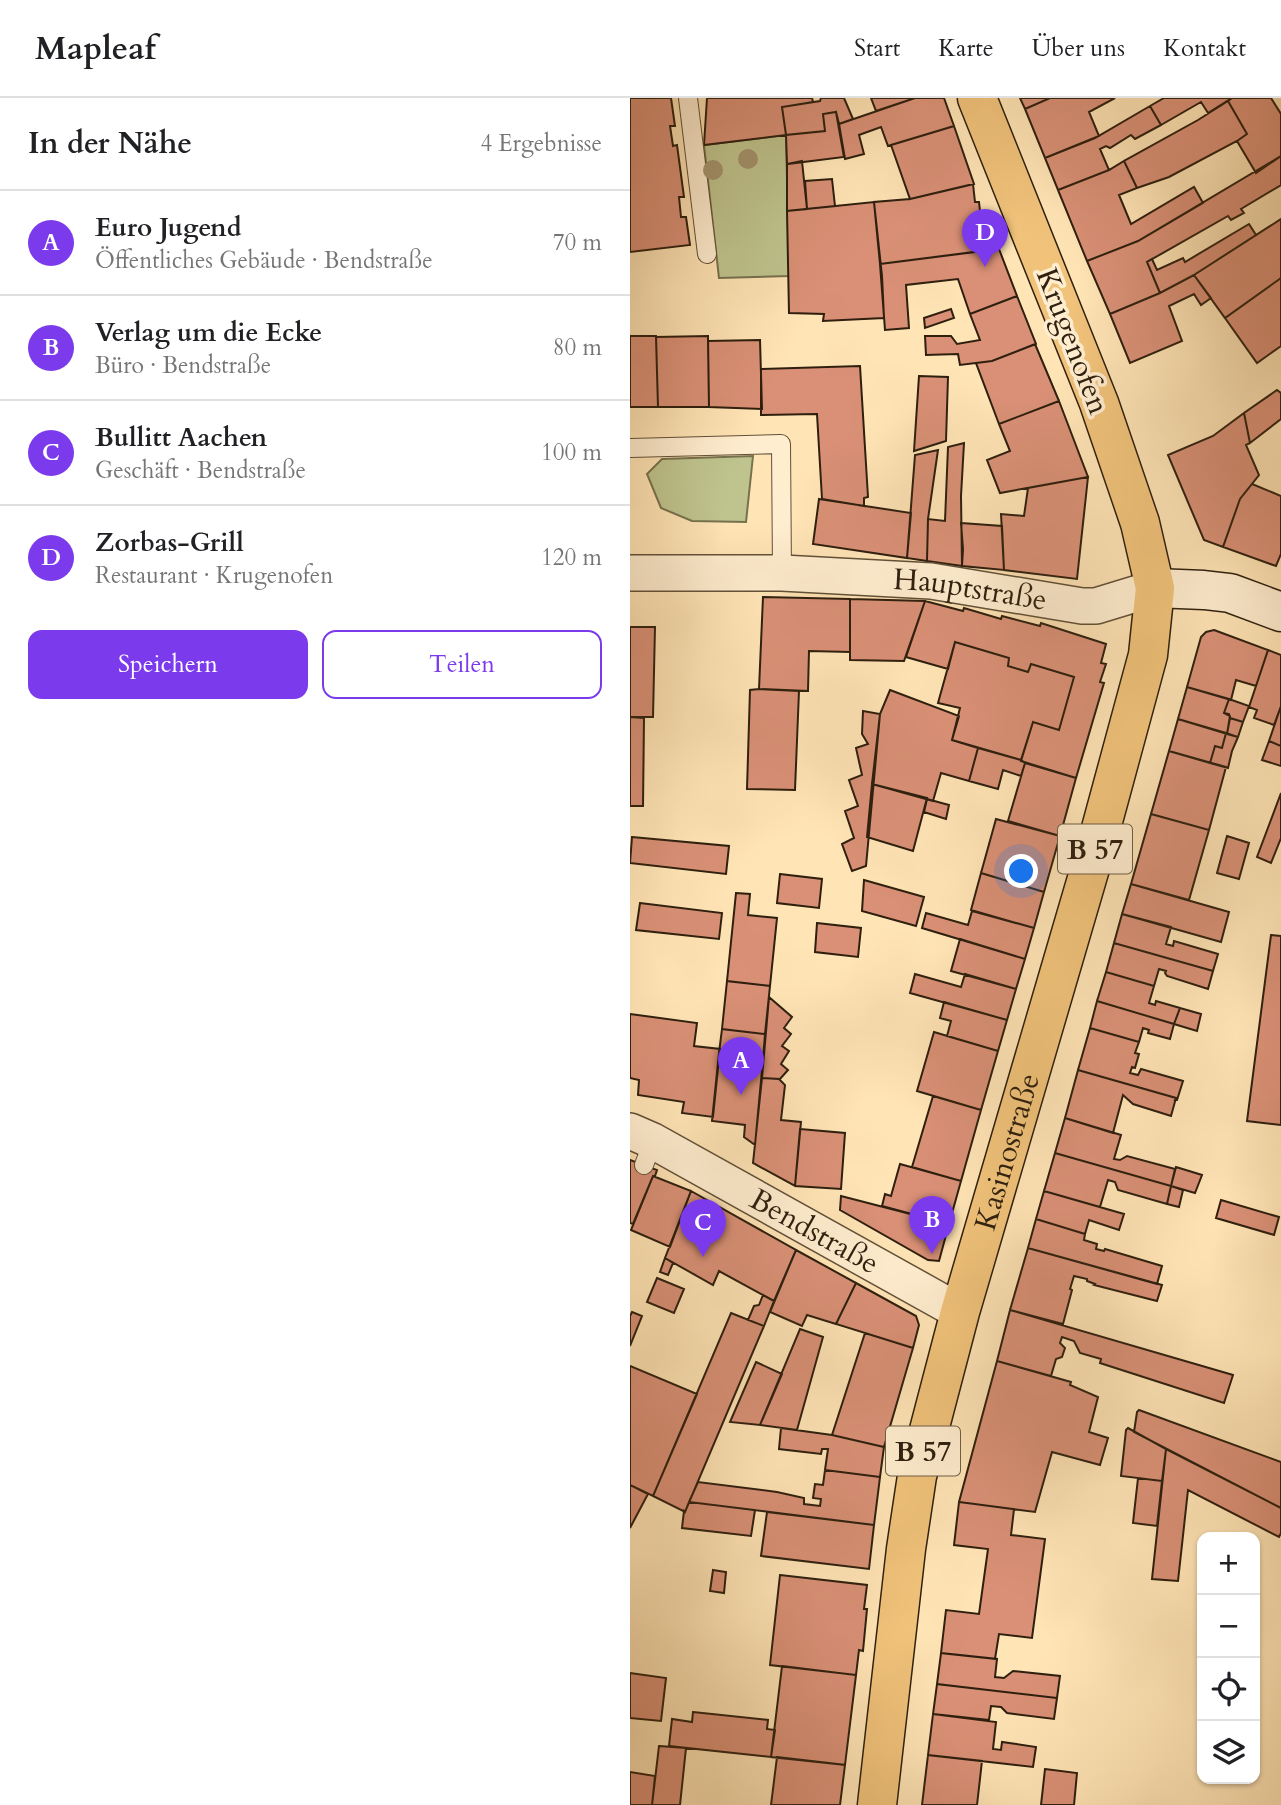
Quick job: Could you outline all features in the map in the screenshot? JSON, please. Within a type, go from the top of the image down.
[{"type":"main road","name":"Krugenofen","points":[[977,98],[1099,403],[1140,523],[1155,588]]},
{"type":"main road","points":[[1155,588],[1230,593],[1281,612]]},
{"type":"main road","name":"Kasinostraße","points":[[877,1805],[906,1549],[917,1476],[960,1312],[1093,858],[1148,655],[1155,588]]},
{"type":"street","name":"Hauptstraße","points":[[630,573],[782,573],[931,580],[1082,606],[1096,606],[1155,588]]},
{"type":"street","name":"Bendstraße","points":[[642,1146],[960,1312]]},
{"type":"lane","points":[[688,98],[707,254]]},
{"type":"lane","points":[[630,448],[781,444],[782,573]]},
{"type":"green space","points":[[786,135],[789,276],[719,278],[704,145]]},
{"type":"green space","points":[[753,456],[746,522],[692,521],[661,508],[647,474],[662,459]]},
{"type":"building","points":[[630,98],[671,98],[675,126],[670,126],[673,146],[677,145],[684,197],[679,197],[681,217],[686,217],[690,245],[630,252]]},
{"type":"building","points":[[707,98],[812,98],[813,102],[782,107],[786,135],[704,145]]},
{"type":"building","points":[[821,98],[844,98],[853,119],[839,124],[836,112],[823,114],[825,131],[786,135],[782,107],[820,101]]},
{"type":"building","points":[[871,98],[915,98],[876,111]]},
{"type":"building","points":[[915,98],[944,98],[954,126],[888,146],[881,127],[859,135],[864,154],[845,159],[839,124]]},
{"type":"building","points":[[1020,98],[1050,98],[1025,109]]},
{"type":"building","points":[[1050,98],[1115,98],[1089,112],[1099,136],[1045,158],[1025,109]]},
{"type":"building","points":[[1164,98],[1232,98],[1208,113],[1201,102],[1161,125],[1150,106]]},
{"type":"building","points":[[1232,98],[1271,98],[1281,114],[1281,156],[1256,173],[1237,141],[1247,134],[1228,101]]},
{"type":"building","points":[[1228,101],[1247,134],[1169,177],[1137,188],[1124,161]]},
{"type":"building","points":[[1150,106],[1161,125],[1135,139],[1131,135],[1110,148],[1106,146],[1100,149],[1109,170],[1058,190],[1045,158],[1095,138]]},
{"type":"building","points":[[836,112],[844,157],[787,164],[786,135],[825,131],[823,114]]},
{"type":"building","points":[[954,126],[974,184],[910,199],[891,145]]},
{"type":"building","points":[[1281,156],[1281,185],[1241,209],[1244,213],[1231,220],[1228,216],[1147,262],[1160,293],[1110,314],[1087,261],[1138,241]]},
{"type":"building","points":[[802,161],[807,209],[787,211],[787,164]]},
{"type":"building","points":[[1124,161],[1137,188],[1119,195],[1131,224],[1194,187],[1203,203],[1138,241],[1087,261],[1058,190],[1109,170]]},
{"type":"building","points":[[832,179],[835,206],[807,209],[805,181]]},
{"type":"building","points":[[973,184],[975,202],[979,202],[981,220],[984,220],[990,248],[997,249],[880,264],[874,202],[910,199]]},
{"type":"building","points":[[874,202],[884,318],[823,321],[824,314],[789,313],[787,211]]},
{"type":"building","points":[[1281,219],[1281,278],[1225,318],[1194,275]]},
{"type":"building","points":[[1249,224],[1256,235],[1194,275],[1160,293],[1147,262],[1152,259],[1157,270],[1183,258],[1185,262]]},
{"type":"building","points":[[999,249],[1017,296],[970,314],[958,279],[906,285],[909,328],[885,330],[880,264]]},
{"type":"building","points":[[1194,275],[1211,298],[1201,305],[1194,294],[1169,306],[1182,341],[1130,363],[1110,314]]},
{"type":"building","points":[[1281,278],[1281,346],[1257,363],[1225,318]]},
{"type":"building","points":[[1017,296],[1036,344],[992,361],[960,365],[958,354],[926,355],[925,336],[951,336],[957,344],[980,340],[970,314]]},
{"type":"building","points":[[951,309],[954,318],[925,328],[924,318]]},
{"type":"building","points":[[630,336],[656,336],[658,407],[630,407]]},
{"type":"building","points":[[708,336],[709,407],[658,407],[656,337]]},
{"type":"building","points":[[760,340],[762,409],[709,407],[708,341]]},
{"type":"building","points":[[1035,344],[1059,401],[999,424],[976,363],[992,361]]},
{"type":"building","points":[[860,366],[868,497],[864,498],[864,506],[822,499],[817,414],[761,415],[761,369]]},
{"type":"building","points":[[919,376],[948,377],[946,441],[914,451]]},
{"type":"building","points":[[1277,390],[1281,393],[1281,419],[1250,443],[1244,413]]},
{"type":"building","points":[[1059,401],[1088,477],[1000,493],[987,460],[1010,451],[999,424]]},
{"type":"building","points":[[1244,413],[1250,443],[1246,445],[1259,475],[1240,499],[1223,547],[1204,540],[1168,455],[1213,436]]},
{"type":"building","points":[[964,443],[961,496],[962,566],[927,561],[928,519],[945,521],[948,447]]},
{"type":"building","points":[[938,450],[928,519],[927,561],[907,558],[915,455]]},
{"type":"building","points":[[1088,477],[1077,579],[1004,570],[1001,514],[1024,516],[1028,488]]},
{"type":"building","points":[[1252,484],[1281,496],[1281,554],[1276,566],[1223,547],[1240,499]]},
{"type":"building","points":[[819,499],[911,513],[907,558],[813,544]]},
{"type":"building","points":[[961,523],[1002,526],[1004,570],[962,566]]},
{"type":"building","points":[[763,597],[850,599],[850,652],[809,651],[808,691],[759,689]]},
{"type":"building","points":[[850,599],[925,601],[904,661],[850,660]]},
{"type":"building","points":[[925,601],[963,611],[964,608],[1001,619],[1002,616],[1040,626],[1041,623],[1106,644],[1101,663],[1106,664],[1100,682],[1104,683],[1076,778],[1021,761],[1033,722],[1059,730],[1074,677],[1031,664],[1028,672],[1008,666],[1009,658],[955,642],[948,669],[906,657]]},
{"type":"building","points":[[630,627],[655,627],[653,717],[630,717]]},
{"type":"building","points":[[1214,630],[1268,650],[1256,686],[1236,680],[1231,700],[1187,687],[1201,637]]},
{"type":"building","points":[[955,642],[1009,658],[1008,666],[1028,672],[1031,664],[1074,677],[1059,730],[1033,722],[1021,760],[952,740],[960,708],[938,703]]},
{"type":"building","points":[[1268,650],[1281,655],[1281,706],[1274,725],[1254,718],[1257,710],[1249,707]]},
{"type":"building","points":[[1187,687],[1229,699],[1224,713],[1230,716],[1227,734],[1178,719]]},
{"type":"building","points":[[750,690],[799,691],[795,790],[747,789]]},
{"type":"building","points":[[890,690],[959,716],[952,740],[978,748],[969,781],[941,773],[933,801],[872,784],[880,714]]},
{"type":"building","points":[[1229,699],[1249,706],[1243,722],[1224,713]]},
{"type":"building","points":[[1281,706],[1281,746],[1269,741]]},
{"type":"building","points":[[863,711],[880,714],[866,866],[852,871],[842,844],[854,838],[845,811],[858,806],[849,780],[862,775],[856,748],[868,744],[862,734]]},
{"type":"building","points":[[630,717],[644,718],[643,806],[630,806]]},
{"type":"building","points":[[1230,718],[1243,722],[1238,737],[1227,734]]},
{"type":"building","points":[[1178,719],[1226,733],[1222,748],[1215,746],[1210,763],[1169,751]]},
{"type":"building","points":[[1226,733],[1238,737],[1228,768],[1210,763],[1215,746],[1222,748]]},
{"type":"building","points":[[1269,741],[1281,746],[1281,766],[1262,760]]},
{"type":"building","points":[[978,748],[1021,760],[1025,763],[1021,776],[1003,770],[998,789],[969,781]]},
{"type":"building","points":[[1169,751],[1226,767],[1209,830],[1151,814]]},
{"type":"building","points":[[1025,763],[1076,778],[1060,836],[1008,821]]},
{"type":"building","points":[[872,784],[927,798],[913,851],[867,837]]},
{"type":"building","points":[[1281,793],[1281,838],[1271,863],[1257,857]]},
{"type":"building","points":[[927,799],[949,805],[946,819],[924,812]]},
{"type":"building","points":[[1151,814],[1209,830],[1189,900],[1131,884]]},
{"type":"building","points":[[996,819],[1060,836],[1044,892],[981,873]]},
{"type":"building","points":[[1227,836],[1249,843],[1239,879],[1217,873]]},
{"type":"building","points":[[632,837],[729,846],[726,874],[630,863]]},
{"type":"building","points":[[981,873],[1044,892],[1034,928],[971,910]]},
{"type":"building","points":[[780,874],[822,879],[819,908],[777,903]]},
{"type":"building","points":[[864,880],[924,897],[916,926],[862,911]]},
{"type":"building","points":[[1131,884],[1229,912],[1221,942],[1122,914]]},
{"type":"building","points":[[736,893],[750,894],[748,915],[777,918],[770,986],[727,981]]},
{"type":"building","points":[[640,903],[722,913],[719,939],[636,930]]},
{"type":"building","points":[[972,911],[1034,928],[1025,959],[922,928],[926,913],[968,925]]},
{"type":"building","points":[[1122,914],[1171,927],[1166,944],[1173,946],[1174,941],[1218,954],[1213,971],[1114,943]]},
{"type":"building","points":[[817,923],[861,928],[858,957],[815,952]]},
{"type":"building","points":[[1271,935],[1281,936],[1281,1125],[1247,1121]]},
{"type":"building","points":[[960,939],[1025,959],[1016,989],[951,971]]},
{"type":"building","points":[[1114,943],[1213,971],[1208,989],[1167,976],[1166,971],[1159,969],[1154,986],[1106,972]]},
{"type":"building","points":[[1106,972],[1154,986],[1149,1003],[1155,1005],[1156,1001],[1180,1008],[1174,1024],[1097,1001]]},
{"type":"building","points":[[915,974],[961,987],[965,974],[1016,989],[1007,1020],[910,993]]},
{"type":"building","points":[[727,981],[770,986],[765,1034],[722,1029]]},
{"type":"building","points":[[769,997],[792,1017],[784,1028],[791,1034],[782,1046],[789,1051],[781,1064],[788,1070],[780,1079],[762,1078]]},
{"type":"building","points":[[1097,1001],[1174,1024],[1170,1039],[1148,1033],[1149,1030],[1143,1028],[1139,1042],[1090,1028]]},
{"type":"building","points":[[944,1002],[1007,1020],[998,1051],[947,1036],[951,1021],[940,1018]]},
{"type":"building","points":[[1180,1008],[1201,1014],[1197,1031],[1174,1024]]},
{"type":"building","points":[[630,1014],[697,1023],[694,1046],[720,1049],[713,1117],[682,1113],[684,1102],[638,1095],[639,1080],[630,1078]]},
{"type":"building","points":[[1090,1028],[1139,1042],[1135,1053],[1139,1054],[1135,1068],[1132,1067],[1130,1073],[1138,1075],[1141,1069],[1183,1081],[1177,1100],[1078,1070]]},
{"type":"building","points":[[722,1029],[765,1034],[763,1059],[719,1053]]},
{"type":"building","points":[[934,1032],[998,1051],[981,1110],[917,1091]]},
{"type":"building","points":[[719,1053],[763,1059],[755,1145],[744,1137],[745,1125],[712,1121]]},
{"type":"building","points":[[1078,1070],[1176,1098],[1171,1116],[1133,1104],[1123,1095],[1113,1133],[1065,1118]]},
{"type":"building","points":[[762,1078],[779,1079],[785,1085],[781,1120],[801,1122],[795,1186],[753,1163]]},
{"type":"building","points":[[933,1096],[981,1110],[961,1181],[912,1167]]},
{"type":"building","points":[[1065,1118],[1121,1135],[1114,1159],[1120,1160],[1127,1156],[1175,1169],[1171,1186],[1055,1153]]},
{"type":"building","points":[[800,1129],[845,1133],[841,1189],[795,1186]]},
{"type":"building","points":[[1055,1153],[1171,1186],[1167,1204],[1118,1190],[1115,1182],[1108,1180],[1100,1207],[1044,1191]]},
{"type":"building","points":[[630,1160],[657,1170],[633,1224],[630,1223]]},
{"type":"building","points":[[900,1164],[961,1181],[949,1224],[882,1206],[885,1194],[891,1196]]},
{"type":"building","points":[[1176,1167],[1202,1175],[1195,1193],[1171,1186]]},
{"type":"building","points":[[653,1176],[691,1191],[670,1247],[631,1230]]},
{"type":"building","points":[[1171,1186],[1183,1190],[1179,1207],[1167,1204]]},
{"type":"building","points":[[691,1191],[796,1250],[774,1301],[719,1271],[713,1285],[665,1258]]},
{"type":"building","points":[[1044,1191],[1124,1214],[1119,1230],[1089,1220],[1085,1234],[1036,1219]]},
{"type":"building","points":[[841,1196],[949,1224],[939,1261],[928,1260],[840,1210]]},
{"type":"building","points":[[1221,1200],[1279,1217],[1274,1235],[1216,1218]]},
{"type":"building","points":[[1036,1219],[1085,1234],[1084,1240],[1097,1244],[1096,1249],[1105,1249],[1162,1266],[1157,1284],[1028,1248]]},
{"type":"building","points":[[1028,1248],[1162,1285],[1157,1301],[1094,1285],[1087,1279],[1074,1276],[1063,1324],[1010,1310]]},
{"type":"building","points":[[796,1250],[856,1283],[836,1324],[807,1315],[802,1326],[770,1312]]},
{"type":"building","points":[[665,1258],[673,1263],[668,1275],[660,1272]]},
{"type":"building","points":[[657,1278],[684,1289],[674,1313],[647,1302]]},
{"type":"building","points":[[856,1283],[916,1316],[919,1325],[913,1348],[836,1324]]},
{"type":"building","points":[[763,1295],[774,1301],[764,1326],[748,1320]]},
{"type":"building","points":[[1010,1310],[1233,1375],[1224,1403],[1100,1363],[1101,1359],[1080,1353],[1074,1341],[1062,1337],[1060,1343],[1065,1348],[1062,1357],[1056,1359],[1051,1376],[997,1361]]},
{"type":"building","points":[[632,1312],[642,1316],[630,1346],[630,1316]]},
{"type":"building","points":[[731,1313],[764,1326],[685,1512],[653,1496]]},
{"type":"building","points":[[800,1329],[823,1337],[797,1430],[760,1425]]},
{"type":"building","points":[[865,1333],[913,1348],[884,1447],[832,1435]]},
{"type":"building","points":[[997,1361],[1071,1382],[1070,1385],[1098,1397],[1089,1432],[1108,1438],[1100,1465],[1052,1452],[1035,1512],[959,1502]]},
{"type":"building","points":[[756,1362],[782,1374],[760,1425],[730,1422]]},
{"type":"building","points":[[630,1366],[697,1394],[653,1496],[630,1485]]},
{"type":"building","points":[[1139,1410],[1281,1462],[1281,1508],[1134,1432]]},
{"type":"building","points":[[781,1428],[832,1435],[884,1447],[880,1477],[825,1470],[828,1449],[822,1449],[821,1454],[779,1449]]},
{"type":"building","points":[[1128,1428],[1166,1449],[1162,1481],[1121,1476]]},
{"type":"building","points":[[1166,1449],[1281,1508],[1279,1537],[1188,1490],[1178,1581],[1152,1579]]},
{"type":"building","points":[[825,1470],[880,1477],[874,1525],[689,1502],[698,1482],[777,1492],[804,1498],[804,1504],[820,1506],[821,1499],[813,1498],[815,1484],[823,1485]]},
{"type":"building","points":[[1138,1478],[1162,1481],[1157,1526],[1133,1523]]},
{"type":"building","points":[[630,1485],[648,1494],[630,1528]]},
{"type":"building","points":[[689,1502],[755,1510],[751,1536],[682,1528],[684,1511]]},
{"type":"building","points":[[959,1502],[1014,1509],[1011,1535],[1045,1539],[1032,1638],[999,1634],[995,1659],[941,1653],[946,1610],[979,1614],[988,1549],[954,1545]]},
{"type":"building","points":[[767,1512],[874,1525],[869,1569],[761,1556]]},
{"type":"building","points":[[713,1570],[726,1572],[724,1593],[710,1591]]},
{"type":"building","points":[[780,1575],[867,1585],[863,1651],[859,1650],[856,1675],[770,1665]]},
{"type":"building","points":[[941,1653],[997,1659],[995,1677],[1004,1678],[1013,1671],[1060,1676],[1057,1698],[937,1684]]},
{"type":"building","points":[[782,1666],[856,1675],[845,1765],[771,1757]]},
{"type":"building","points":[[630,1673],[666,1678],[661,1721],[630,1718]]},
{"type":"building","points":[[937,1684],[1057,1698],[1054,1719],[1007,1713],[1001,1707],[991,1706],[989,1720],[933,1714]]},
{"type":"building","points":[[693,1712],[768,1720],[767,1729],[775,1730],[771,1757],[669,1746],[672,1719],[692,1722]]},
{"type":"building","points":[[933,1714],[996,1722],[993,1749],[1001,1750],[1002,1742],[1036,1747],[1033,1767],[928,1755]]},
{"type":"building","points":[[659,1746],[686,1748],[680,1805],[652,1805]]},
{"type":"building","points":[[928,1755],[982,1761],[977,1805],[922,1805]]},
{"type":"building","points":[[777,1757],[845,1765],[840,1805],[771,1805]]},
{"type":"building","points":[[1045,1769],[1077,1773],[1074,1805],[1041,1805]]},
{"type":"building","points":[[630,1772],[655,1776],[652,1805],[630,1805]]},
{"type":"place","name":"Zorbas-Grill","points":[[985,267]]},
{"type":"place","name":"Euro Jugend","points":[[741,1095]]},
{"type":"place","name":"Verlag um die Ecke","points":[[932,1254]]},
{"type":"place","name":"Bullitt Aachen","points":[[703,1257]]}]
